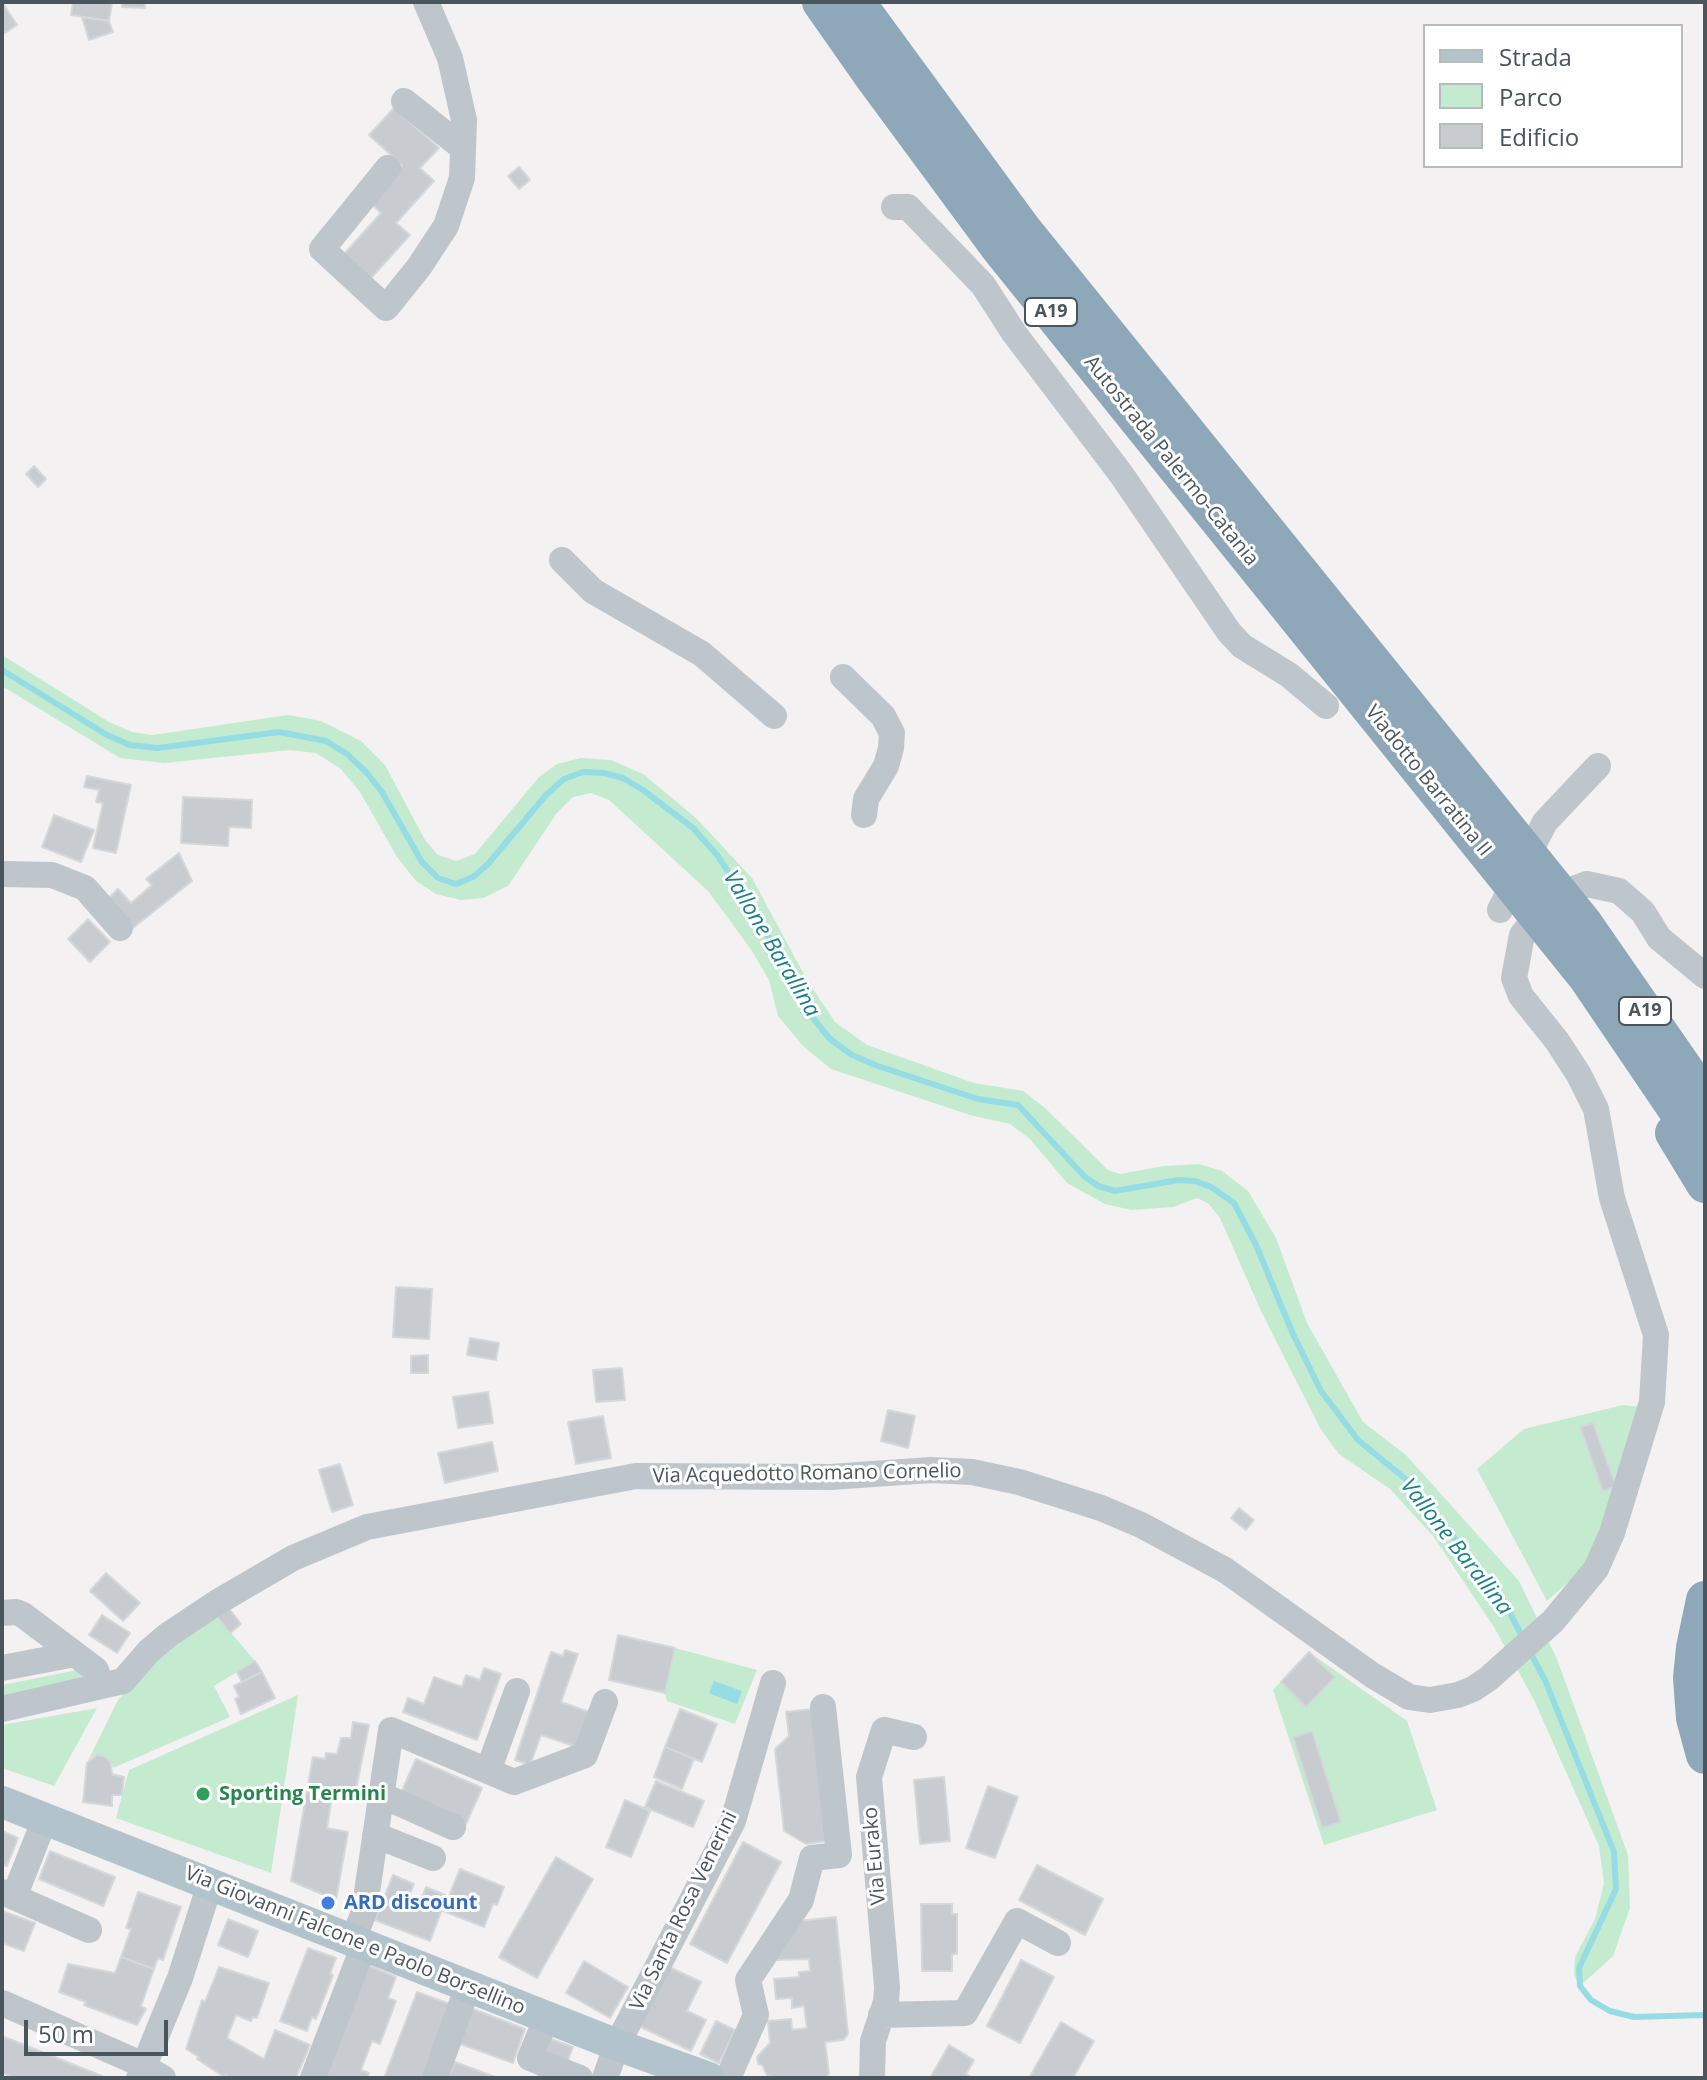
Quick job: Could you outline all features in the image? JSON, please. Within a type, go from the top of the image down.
[{"type":"highway","name":"Autostrada Palermo-Catania","points":[[821,2],[999,247],[1306,603]]},
{"type":"highway","name":"Autostrada Palermo-Catania","points":[[856,2],[1023,230],[1306,603]]},
{"type":"highway","name":"Viadotto Barratina II","points":[[1306,603],[1578,950]]},
{"type":"highway","name":"A19","points":[[1578,950],[1705,1099]]},
{"type":"highway","name":"A19","points":[[1578,950],[1705,1151]]},
{"type":"highway","points":[[1578,950],[1610,1028],[1705,1184]]},
{"type":"highway","points":[[1704,1610],[1692,1678],[1695,1718],[1705,1755]]},
{"type":"main road","name":"Via Giovanni Falcone e Paolo Borsellino","points":[[2,1802],[617,2045],[709,2078]]},
{"type":"street","points":[[388,168],[322,249],[386,308],[419,267],[446,226],[462,178],[464,120],[450,58],[426,2]]},
{"type":"street","points":[[404,101],[463,148]]},
{"type":"street","points":[[894,207],[908,207],[983,285],[1014,333],[1121,474],[1229,632],[1242,646],[1289,675],[1326,706]]},
{"type":"street","points":[[562,560],[593,591],[702,654],[774,716]]},
{"type":"street","points":[[843,677],[883,716],[892,733],[886,766],[866,799],[864,815]]},
{"type":"street","points":[[1500,910],[1545,822],[1598,766]]},
{"type":"street","points":[[2,874],[52,875],[85,888],[120,928]]},
{"type":"street","name":"Via Acquedotto Romano Cornelio","points":[[2,1709],[123,1681],[168,1635],[216,1603],[293,1558],[367,1527],[636,1476],[830,1477],[931,1470],[972,1472],[1019,1482],[1101,1508],[1141,1525],[1225,1570],[1372,1675],[1409,1697],[1430,1700],[1458,1695],[1488,1679],[1553,1621],[1596,1569],[1612,1533],[1652,1402],[1656,1335],[1612,1198],[1596,1109],[1557,1041],[1521,996],[1514,978],[1522,935],[1544,908],[1563,893],[1587,884],[1619,891],[1643,912],[1659,938],[1705,976]]},
{"type":"street","points":[[2,1613],[23,1615],[96,1670],[101,1686]]},
{"type":"street","points":[[2,1668],[75,1654]]},
{"type":"street","name":"Via Santa Rosa Venerini","points":[[605,2078],[617,2045],[733,1821],[773,1683]]},
{"type":"street","points":[[488,1771],[517,1691]]},
{"type":"street","points":[[313,2078],[359,1942],[391,1730],[514,1782],[585,1755],[605,1702]]},
{"type":"street","points":[[728,2078],[756,2015],[748,1980],[801,1900],[812,1858],[839,1855],[823,1707]]},
{"type":"street","name":"Via Eurako","points":[[872,2078],[873,2041],[887,1987],[869,1777],[884,1730],[914,1737]]},
{"type":"street","points":[[381,1795],[453,1827]]},
{"type":"street","points":[[45,1819],[8,1894],[89,1930]]},
{"type":"street","points":[[375,1835],[433,1858]]},
{"type":"street","points":[[2,2003],[149,2074],[210,1884]]},
{"type":"street","points":[[881,2015],[965,2013],[1017,1921],[1058,1943]]},
{"type":"street","points":[[435,2078],[468,1986]]},
{"type":"street","points":[[547,2017],[530,2058],[580,2078]]},
{"type":"green space","points":[[2,655],[109,722],[132,732],[153,735],[288,715],[321,721],[361,741],[385,765],[425,840],[438,855],[456,861],[475,854],[539,777],[557,764],[581,758],[611,760],[643,774],[696,818],[752,878],[807,980],[835,1022],[867,1045],[974,1083],[1023,1091],[1045,1108],[1108,1170],[1120,1174],[1164,1166],[1199,1164],[1222,1171],[1248,1191],[1276,1238],[1307,1323],[1363,1422],[1406,1455],[1519,1581],[1557,1659],[1628,1855],[1630,1908],[1613,1956],[1580,1986],[1574,1975],[1575,1957],[1595,1919],[1604,1883],[1599,1846],[1534,1700],[1494,1627],[1433,1536],[1390,1489],[1339,1454],[1320,1428],[1261,1311],[1220,1218],[1208,1203],[1197,1198],[1173,1207],[1131,1210],[1105,1204],[1067,1183],[1030,1139],[1010,1124],[970,1115],[831,1069],[803,1046],[778,1016],[769,980],[750,948],[708,891],[609,800],[591,793],[573,797],[556,814],[508,886],[483,898],[461,900],[436,894],[416,881],[397,857],[360,792],[341,769],[316,753],[290,750],[164,763],[120,758],[2,686]]},
{"type":"green space","points":[[1623,1405],[1642,1407],[1590,1563],[1547,1601],[1477,1469],[1524,1429]]},
{"type":"green space","points":[[215,1614],[255,1661],[214,1686],[230,1717],[113,1768],[108,1758],[101,1755],[92,1757],[87,1763],[118,1700],[157,1659]]},
{"type":"green space","points":[[675,1648],[757,1670],[735,1724],[667,1701],[665,1693]]},
{"type":"green space","points":[[1309,1652],[1407,1721],[1437,1810],[1324,1845],[1273,1690]]},
{"type":"green space","points":[[77,1670],[84,1676],[82,1680],[2,1697],[2,1685]]},
{"type":"green space","name":"Sporting Termini","points":[[298,1695],[271,1873],[116,1818],[129,1770]]},
{"type":"green space","points":[[97,1708],[54,1786],[2,1768],[2,1725]]},
{"type":"water","points":[[714,1681],[742,1691],[737,1704],[709,1693]]},
{"type":"building","points":[[2,2],[17,25],[5,33],[2,28]]},
{"type":"building","points":[[73,2],[112,2],[109,21],[71,15]]},
{"type":"building","points":[[123,2],[145,2],[145,8],[122,7]]},
{"type":"building","points":[[82,17],[109,21],[113,32],[89,40]]},
{"type":"building","points":[[394,108],[439,148],[420,168],[434,181],[396,223],[410,235],[370,279],[344,254],[381,213],[369,202],[402,165],[369,135]]},
{"type":"building","points":[[519,167],[530,180],[519,189],[508,176]]},
{"type":"building","points":[[34,466],[46,479],[38,487],[26,474]]},
{"type":"building","points":[[87,776],[131,785],[116,853],[93,848],[103,803],[96,802],[99,790],[84,787]]},
{"type":"building","points":[[183,797],[252,800],[251,828],[229,827],[228,846],[181,843]]},
{"type":"building","points":[[54,815],[94,830],[81,862],[42,847]]},
{"type":"building","points":[[179,853],[192,881],[133,928],[108,899],[118,889],[131,903],[152,885],[146,879]]},
{"type":"building","points":[[88,919],[110,942],[90,962],[68,939]]},
{"type":"building","points":[[396,1287],[432,1289],[429,1339],[393,1337]]},
{"type":"building","points":[[470,1338],[499,1343],[496,1360],[467,1355]]},
{"type":"building","points":[[428,1355],[428,1373],[411,1373],[411,1356]]},
{"type":"building","points":[[622,1368],[625,1400],[596,1402],[593,1370]]},
{"type":"building","points":[[488,1392],[493,1423],[458,1428],[453,1397]]},
{"type":"building","points":[[888,1410],[915,1416],[908,1448],[881,1441]]},
{"type":"building","points":[[603,1416],[611,1458],[576,1464],[568,1422]]},
{"type":"building","points":[[1593,1423],[1616,1486],[1603,1491],[1580,1427]]},
{"type":"building","points":[[492,1442],[498,1471],[445,1483],[438,1453]]},
{"type":"building","points":[[340,1464],[353,1505],[332,1512],[319,1470]]},
{"type":"building","points":[[1239,1508],[1254,1520],[1246,1530],[1231,1518]]},
{"type":"building","points":[[106,1573],[140,1603],[123,1621],[90,1591]]},
{"type":"building","points":[[227,1606],[241,1624],[230,1633],[215,1614]]},
{"type":"building","points":[[102,1615],[130,1633],[117,1653],[89,1635]]},
{"type":"building","points":[[618,1635],[675,1648],[665,1693],[609,1680]]},
{"type":"building","points":[[565,1650],[578,1654],[561,1702],[592,1713],[580,1748],[541,1735],[530,1765],[515,1760],[551,1652],[563,1656]]},
{"type":"building","points":[[1309,1652],[1335,1677],[1306,1707],[1281,1682]]},
{"type":"building","points":[[255,1661],[262,1672],[242,1682],[237,1672]]},
{"type":"building","points":[[484,1668],[501,1674],[477,1740],[403,1712],[408,1698],[424,1704],[434,1677],[462,1687],[466,1675],[480,1680]]},
{"type":"building","points":[[262,1672],[275,1698],[241,1714],[234,1686]]},
{"type":"building","points":[[680,1709],[717,1724],[702,1762],[665,1747]]},
{"type":"building","points":[[812,1709],[826,1841],[806,1844],[784,1831],[775,1749],[789,1736],[786,1712]]},
{"type":"building","points":[[353,1722],[369,1725],[354,1799],[332,1795],[327,1828],[348,1832],[336,1900],[291,1881],[313,1757],[325,1759],[326,1753],[337,1754],[341,1738],[351,1738]]},
{"type":"building","points":[[1312,1731],[1341,1822],[1322,1828],[1293,1737]]},
{"type":"building","points":[[665,1747],[694,1759],[682,1789],[654,1777]]},
{"type":"building","points":[[97,1755],[110,1761],[112,1774],[124,1777],[122,1795],[112,1795],[112,1806],[83,1802],[87,1763]]},
{"type":"building","points":[[416,1759],[482,1788],[466,1824],[400,1795]]},
{"type":"building","points":[[944,1777],[950,1841],[920,1844],[914,1780]]},
{"type":"building","points":[[656,1781],[704,1801],[693,1827],[645,1807]]},
{"type":"building","points":[[988,1786],[1018,1797],[995,1858],[966,1848]]},
{"type":"building","points":[[625,1800],[650,1811],[631,1857],[606,1847]]},
{"type":"building","points":[[2,1831],[18,1838],[7,1866],[2,1865]]},
{"type":"building","points":[[743,1842],[781,1862],[727,1963],[690,1944]]},
{"type":"building","points":[[50,1851],[115,1877],[103,1906],[39,1879]]},
{"type":"building","points":[[556,1857],[593,1879],[537,1978],[499,1957]]},
{"type":"building","points":[[1037,1865],[1103,1899],[1085,1935],[1019,1900]]},
{"type":"building","points":[[460,1869],[504,1887],[484,1927],[443,1911]]},
{"type":"building","points":[[393,1875],[414,1884],[407,1901],[419,1906],[426,1887],[447,1896],[430,1941],[375,1920]]},
{"type":"building","points":[[138,1892],[181,1907],[163,1960],[158,1958],[154,1969],[121,1957],[131,1929],[126,1928]]},
{"type":"building","points":[[921,1904],[952,1904],[952,1914],[957,1914],[957,1954],[952,1954],[952,1971],[922,1971]]},
{"type":"building","points":[[2,1911],[35,1923],[24,1951],[2,1943]]},
{"type":"building","points":[[836,1917],[848,2034],[843,2040],[825,2042],[829,2073],[826,2078],[775,2078],[767,2075],[762,2065],[758,2064],[757,2057],[770,2043],[768,2021],[791,2019],[792,2030],[807,2028],[804,2006],[792,2008],[792,1998],[776,1999],[774,1979],[799,1977],[799,1972],[810,1971],[809,1959],[776,1960],[799,1921]]},
{"type":"building","points":[[228,1919],[258,1931],[248,1957],[218,1945]]},
{"type":"building","points":[[308,1948],[336,1958],[330,1974],[333,1975],[316,2019],[312,2017],[307,2031],[280,2021]]},
{"type":"building","points":[[121,1957],[154,1969],[141,2006],[146,2009],[137,2025],[59,1992],[68,1964],[115,1973]]},
{"type":"building","points":[[1021,1960],[1054,1977],[1020,2043],[987,2026]]},
{"type":"building","points":[[584,1961],[628,1987],[610,2018],[566,1993]]},
{"type":"building","points":[[368,1965],[396,1977],[388,1998],[396,2001],[380,2044],[372,2041],[361,2070],[369,2073],[367,2078],[325,2078]]},
{"type":"building","points":[[667,1966],[701,1982],[687,2011],[706,2020],[691,2051],[639,2026]]},
{"type":"building","points":[[219,1967],[269,1983],[257,2018],[253,2017],[251,2021],[236,2015],[227,2038],[264,2059],[275,2030],[310,2045],[296,2078],[224,2077],[186,2049],[202,2000],[205,2002]]},
{"type":"building","points":[[417,1992],[450,2004],[422,2078],[384,2078]]},
{"type":"building","points":[[468,2007],[525,2029],[513,2063],[455,2042]]},
{"type":"building","points":[[716,2021],[735,2030],[719,2063],[700,2054]]},
{"type":"building","points":[[1061,2022],[1094,2041],[1073,2078],[1029,2078]]},
{"type":"building","points":[[2,2036],[107,2078],[15,2078],[2,2073]]},
{"type":"building","points":[[551,2039],[573,2047],[561,2078],[537,2078]]},
{"type":"building","points":[[949,2045],[974,2060],[966,2074],[973,2078],[930,2078]]},
{"type":"building","points":[[455,2062],[498,2078],[449,2078]]},
{"type":"waterway","name":"Vallone Barallina","points":[[2,670],[107,735],[130,745],[158,748],[279,732],[326,741],[347,754],[367,773],[382,792],[422,862],[438,878],[456,884],[473,877],[488,864],[546,795],[564,779],[583,772],[604,773],[623,778],[643,790],[693,828],[717,855],[755,912],[813,1018],[830,1039],[852,1055],[978,1099],[1018,1105],[1084,1176],[1098,1186],[1115,1191],[1178,1180],[1195,1181],[1211,1187],[1234,1203],[1321,1391],[1358,1440],[1408,1481],[1501,1596],[1524,1640]]},
{"type":"waterway","name":"Vallone Barallina","points":[[1529,1650],[1545,1680],[1614,1852],[1616,1889],[1579,1968],[1580,1986],[1591,2000],[1610,2011],[1634,2017],[1705,2015]]},
{"type":"place","name":"Sporting Termini","points":[[203,1794]]},
{"type":"place","name":"ARD discount","points":[[328,1903]]}]
